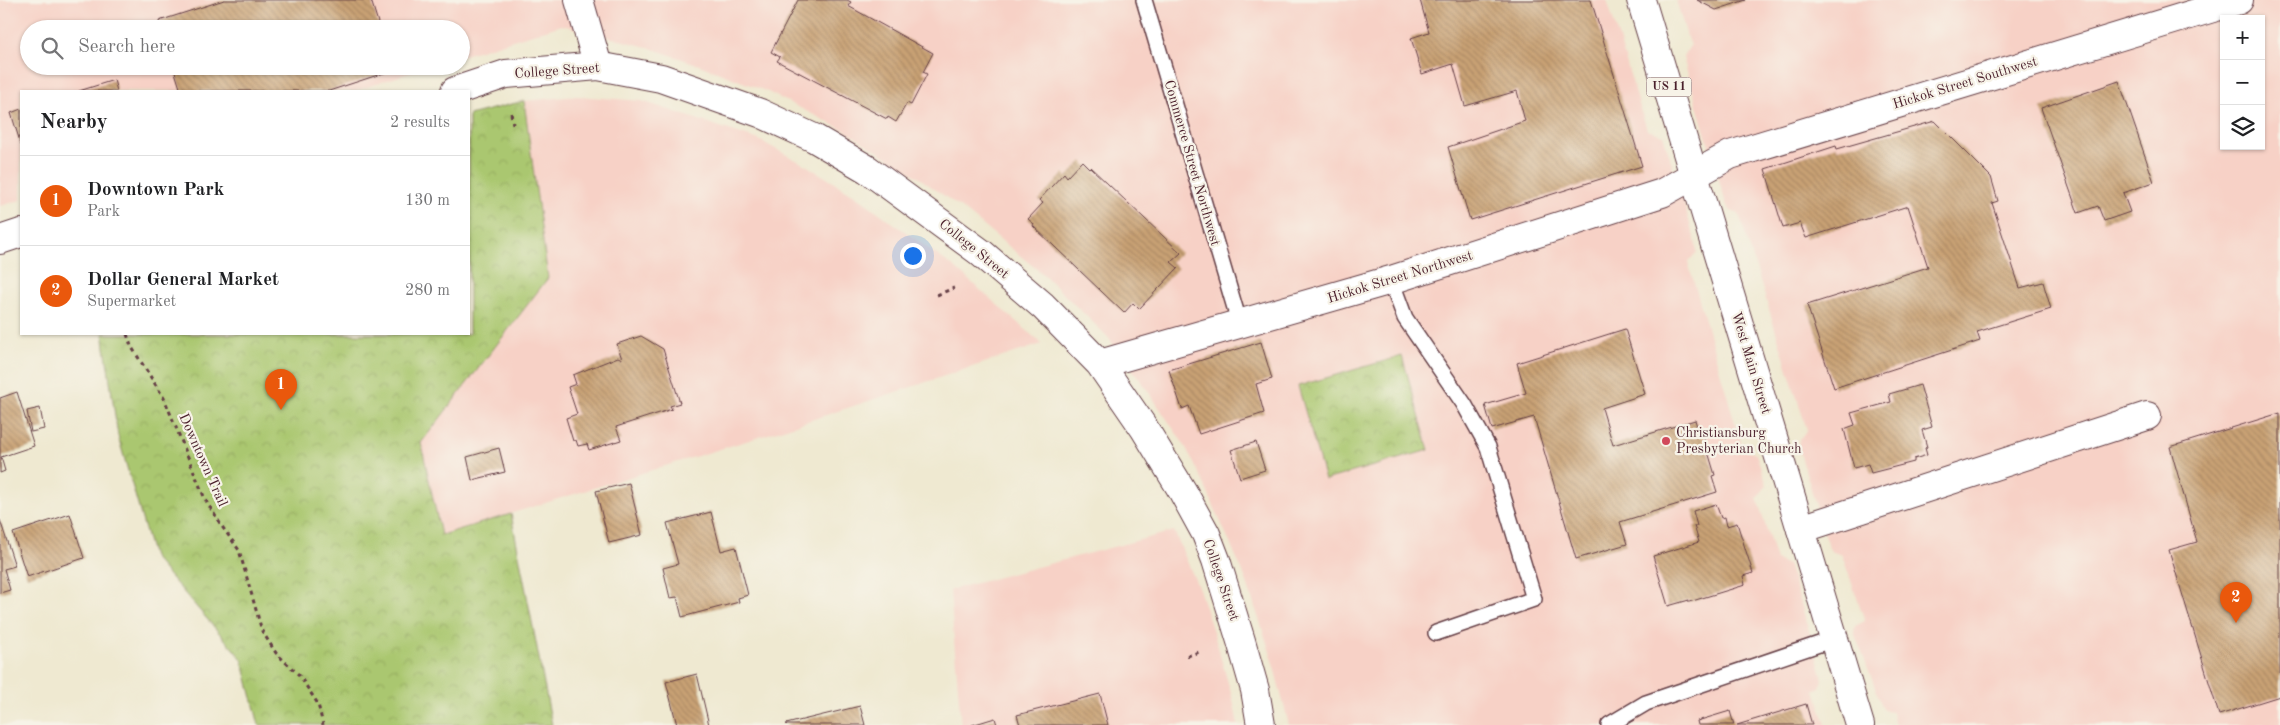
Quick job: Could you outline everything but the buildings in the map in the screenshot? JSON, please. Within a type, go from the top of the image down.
[{"type":"street","points":[[579,0],[598,66]]},
{"type":"street","name":"West Main Street","points":[[1641,0],[1860,725]]},
{"type":"street","name":"Hickok Street Southwest","points":[[1694,174],[1730,155],[2239,0]]},
{"type":"street","name":"College Street","points":[[458,90],[506,74],[598,66],[660,78],[760,113],[814,138],[867,169],[980,252],[1043,306],[1100,364],[1144,428],[1206,534],[1241,641],[1255,690],[1261,725]]},
{"type":"street","name":"Hickok Street Northwest","points":[[1100,364],[1391,280],[1662,193],[1694,174]]},
{"type":"street","points":[[1801,529],[2147,416]]},
{"type":"lane","name":"Commerce Street Northwest","points":[[1144,0],[1240,325]]},
{"type":"lane","points":[[1391,280],[1405,318],[1464,404],[1488,447],[1534,599],[1436,633]]},
{"type":"lane","points":[[1609,725],[1646,703],[1834,639]]},
{"type":"path","points":[[511,113],[513,124]]},
{"type":"path","points":[[937,295],[954,288]]},
{"type":"path","name":"Downtown Trail","points":[[127,335],[132,346],[164,398],[205,499],[221,525],[240,550],[262,631],[276,652],[299,675],[318,704],[323,725]]},
{"type":"path","points":[[1187,656],[1202,650]]},
{"type":"shaded area","points":[[0,0],[1607,0],[1647,130],[1663,135],[1695,240],[1697,252],[1688,262],[1743,450],[1756,454],[1767,485],[1757,498],[1776,560],[1788,565],[1802,607],[1823,679],[1820,687],[1815,690],[1826,725],[1289,725],[1271,655],[1245,577],[1201,477],[1185,446],[1142,382],[1107,336],[1044,275],[964,210],[918,177],[844,130],[768,92],[647,47],[562,25],[470,53],[470,20],[20,20],[20,75],[402,75],[358,90],[20,90],[20,200],[0,206]]},
{"type":"shaded area","points":[[1676,0],[2280,0],[2280,725],[1895,725],[1892,712],[1886,711],[1882,706],[1854,632],[1855,626],[1865,621],[1842,555],[1831,551],[1829,548],[1798,446],[1799,440],[1807,430],[1739,214],[1731,211],[1726,204],[1683,57],[1690,46]]},
{"type":"shaded area","points":[[577,96],[642,101],[759,140],[809,167],[856,196],[955,268],[1042,344],[759,437],[441,535],[421,443],[548,278],[524,101]]},
{"type":"shaded area","points":[[1174,531],[1199,589],[1233,700],[1238,725],[961,725],[950,590]]},
{"type":"green space","points":[[524,101],[548,278],[421,443],[441,535],[511,514],[552,725],[259,725],[242,659],[153,557],[118,436],[103,335],[470,335],[470,115]]},
{"type":"green space","points":[[1402,356],[1429,450],[1325,480],[1298,386]]},
{"type":"place","name":"Downtown Park","points":[[281,410]]},
{"type":"place","name":"Christiansburg Presbyterian Church","points":[[1666,441]]},
{"type":"place","name":"Dollar General Market","points":[[2236,623]]}]
